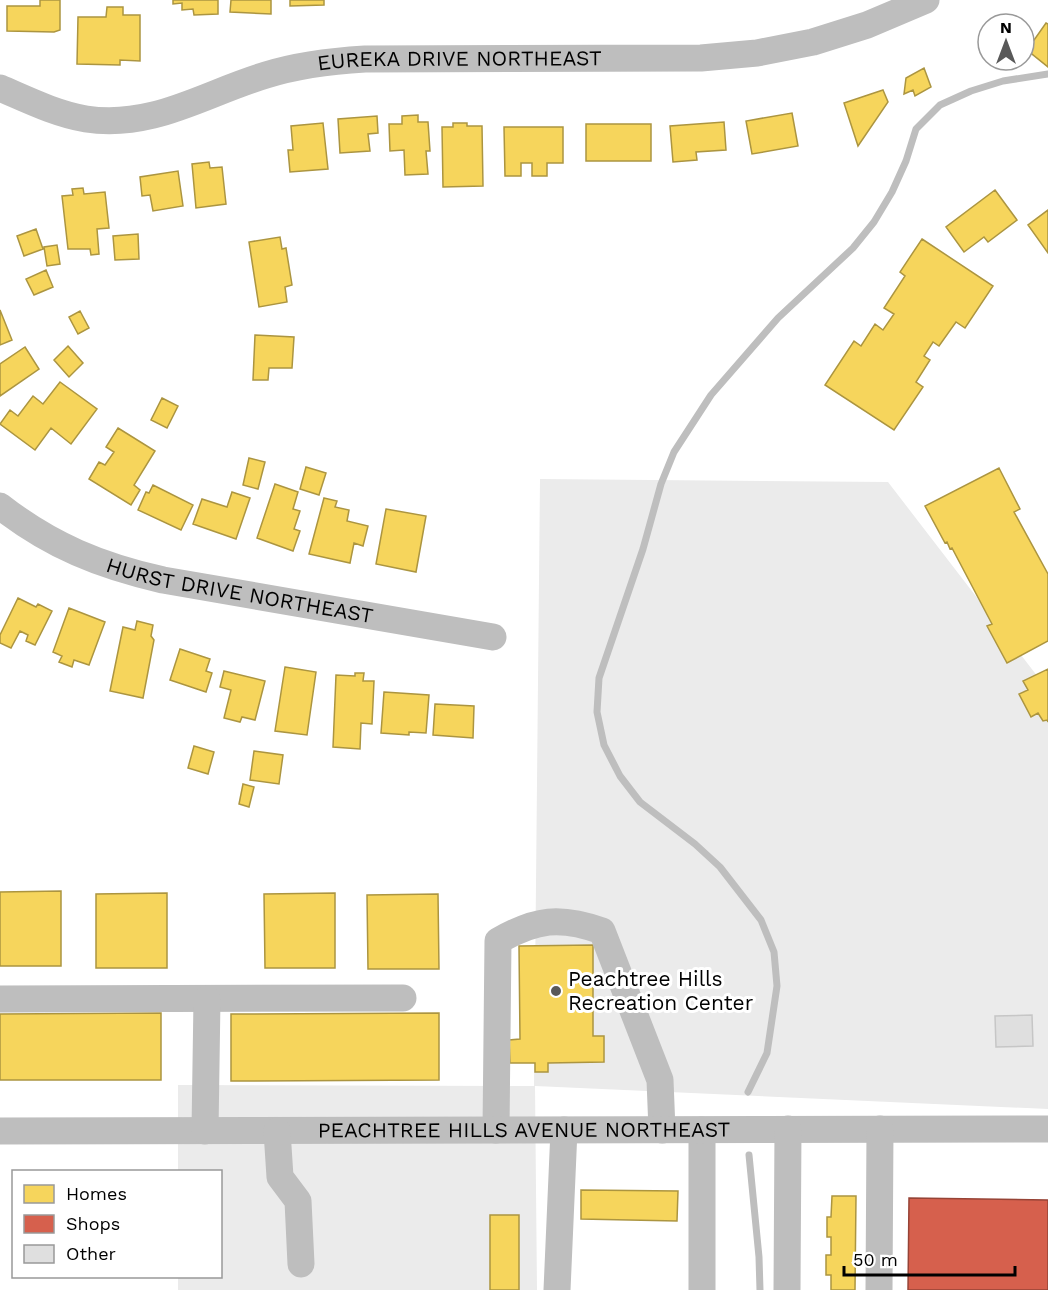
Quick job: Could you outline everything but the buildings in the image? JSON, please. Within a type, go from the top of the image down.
[{"type":"street","name":"EUREKA DRIVE NORTHEAST","points":[[0,88],[56,112],[86,119],[117,121],[160,115],[266,74],[332,61],[377,58],[701,58],[757,53],[813,42],[867,25],[926,0]]},
{"type":"street","name":"HURST DRIVE NORTHEAST","points":[[0,506],[51,542],[91,560],[127,572],[193,586],[493,637]]},
{"type":"street","points":[[496,1130],[498,941],[521,927],[567,921],[602,931],[660,1080],[662,1130]]},
{"type":"street","points":[[0,999],[403,998]]},
{"type":"street","points":[[205,1131],[207,999]]},
{"type":"street","points":[[879,1290],[880,1129]]},
{"type":"street","name":"PEACHTREE HILLS AVENUE NORTHEAST","points":[[0,1131],[1048,1129]]},
{"type":"street","points":[[557,1290],[564,1130]]},
{"type":"street","points":[[702,1130],[702,1290]]},
{"type":"street","points":[[787,1290],[788,1130]]},
{"type":"street","points":[[277,1131],[280,1177],[298,1201],[302,1264]]},
{"type":"shaded area","points":[[540,479],[888,482],[1048,690],[1048,1109],[535,1086],[537,1290],[178,1290],[178,1278],[222,1278],[222,1170],[178,1170],[178,1085],[534,1086]]},
{"type":"waterway","points":[[748,1092],[767,1053],[777,986],[774,952],[761,920],[720,867],[695,844],[640,802],[620,776],[604,745],[597,712],[599,678],[643,549],[661,484],[674,452],[711,395],[778,318],[853,248],[874,222],[892,192],[906,161],[916,129],[940,105],[971,91],[1003,81],[1048,74]]},
{"type":"waterway","points":[[749,1155],[760,1290]]},
{"type":"place","name":"Peachtree Hills Recreation Center","points":[[556,991]]}]
